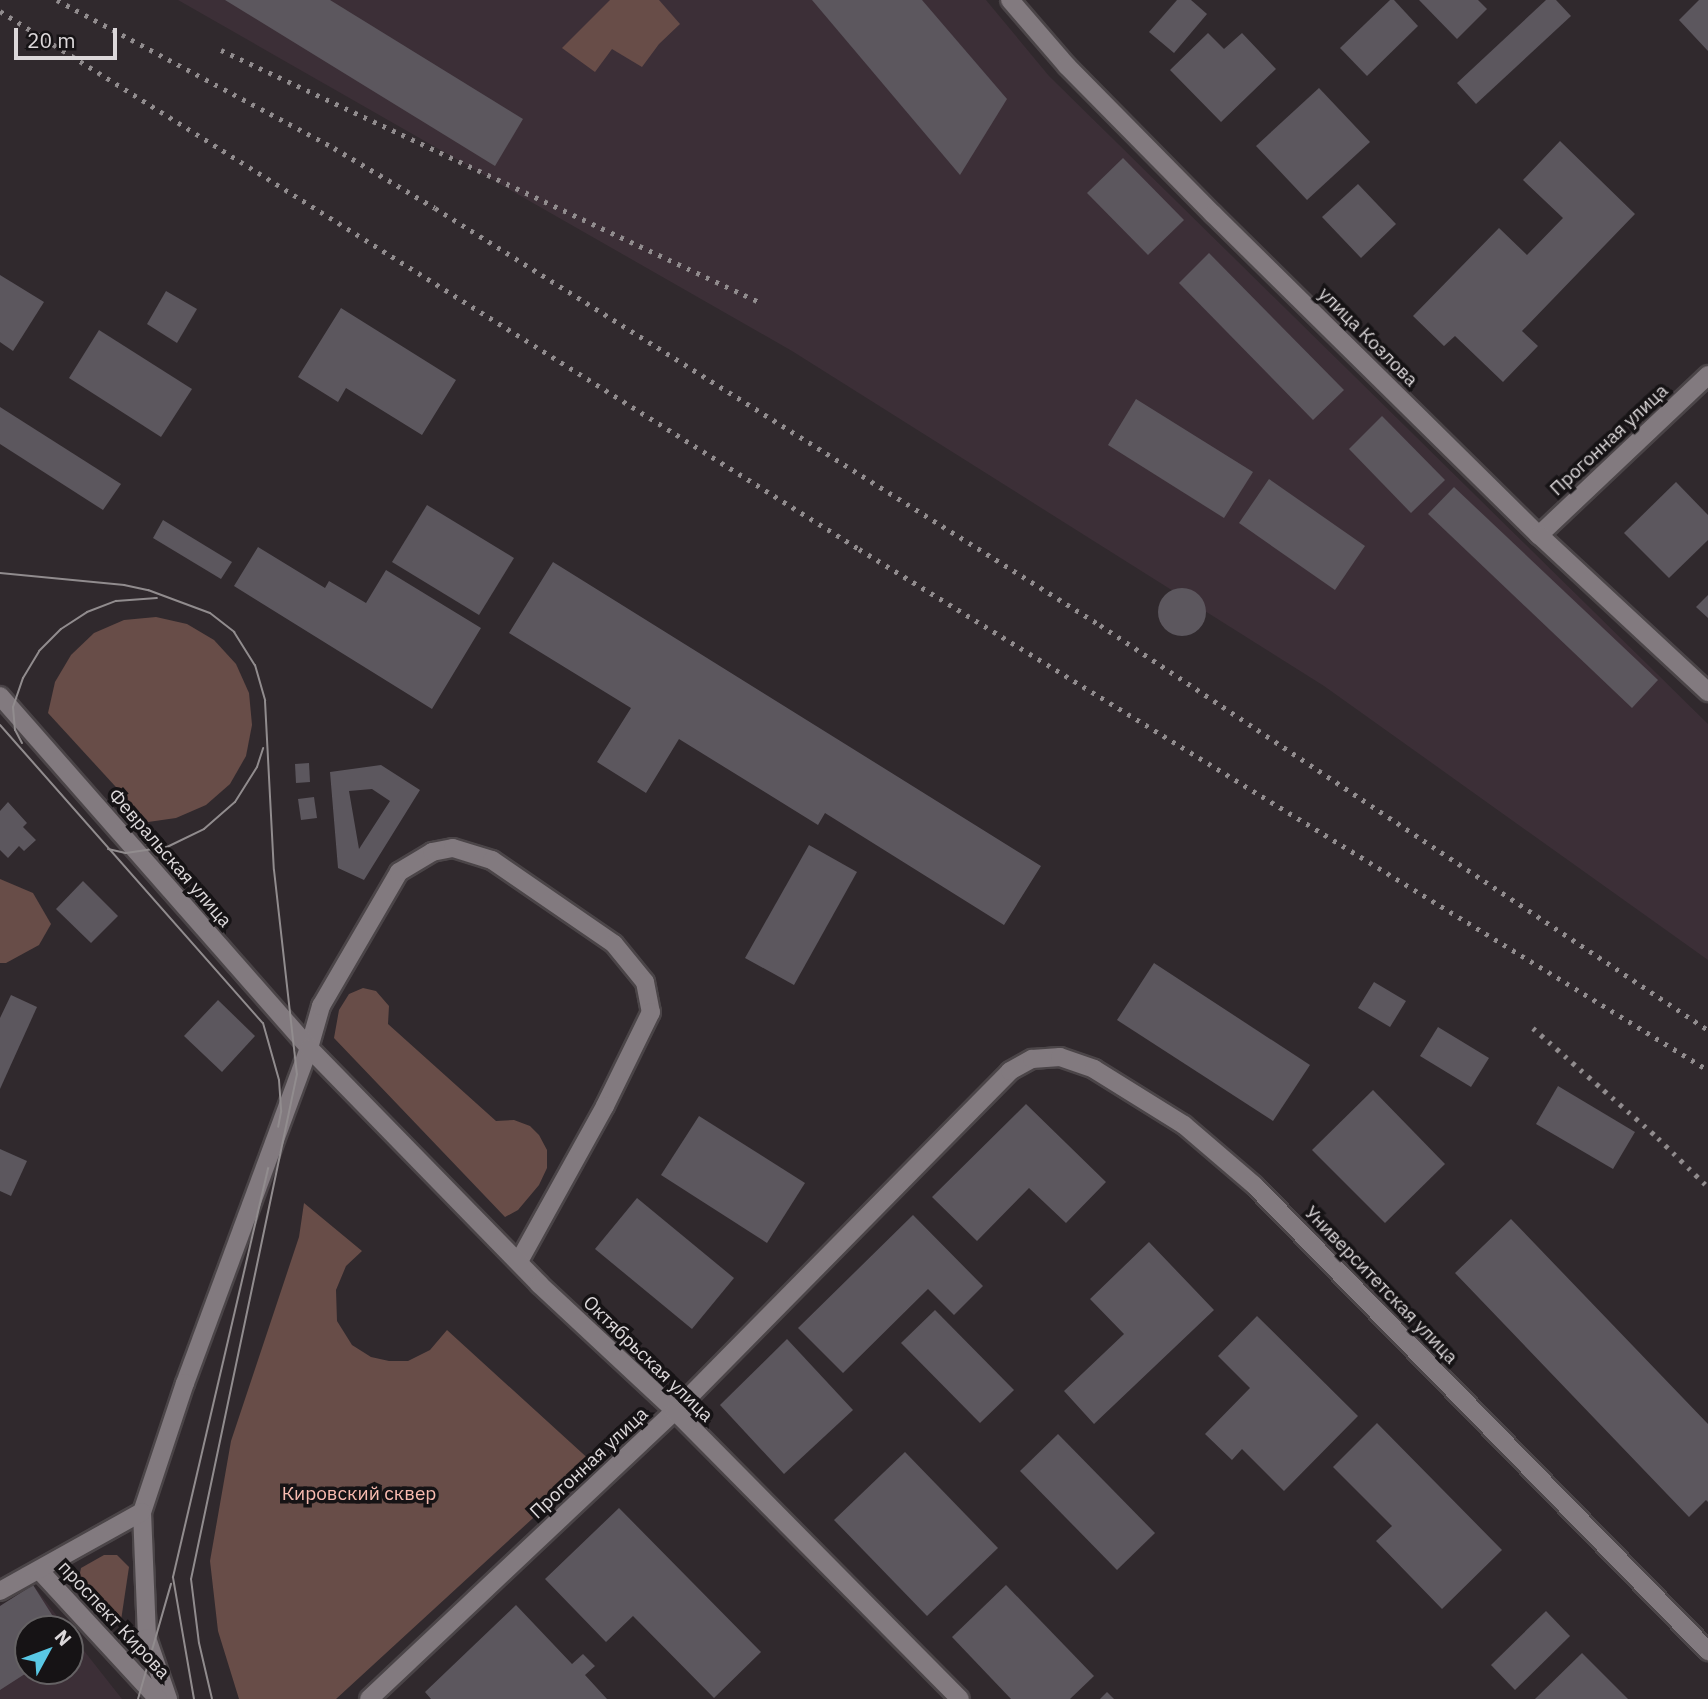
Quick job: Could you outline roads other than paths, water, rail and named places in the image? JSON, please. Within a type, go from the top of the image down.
[{"type":"street","name":"улица Козлова","points":[[1010,0],[1067,66],[1539,535],[1708,692]]},
{"type":"street","name":"Прогонная улица","points":[[1539,535],[1708,375]]},
{"type":"street","name":"Февральская улица","points":[[0,696],[309,1048]]},
{"type":"street","points":[[167,1699],[147,1638],[142,1512],[185,1383],[309,1048],[321,1006],[399,872],[432,852],[453,848],[492,860],[614,944],[645,982],[651,1012],[605,1106],[519,1261]]},
{"type":"street","name":"Октябрьская улица","points":[[309,1048],[519,1261],[675,1411],[960,1699]]},
{"type":"street","name":"Университетская улица","points":[[978,1101],[1010,1071],[1032,1059],[1060,1057],[1094,1069],[1184,1125],[1254,1185],[1708,1651]]},
{"type":"street","name":"Прогонная улица","points":[[369,1699],[675,1411],[978,1101]]},
{"type":"street","points":[[0,1591],[142,1512]]},
{"type":"street","name":"проспект Кирова","points":[[39,1570],[158,1699]]},
{"type":"tram line","points":[[0,573],[124,585],[148,590],[210,613],[234,632],[255,665],[265,701],[274,870],[297,1074],[191,1579],[199,1643],[212,1699]]},
{"type":"tram line","points":[[22,743],[15,730],[13,707],[23,678],[39,651],[61,629],[87,612],[116,601],[157,598]]},
{"type":"tram line","points":[[0,725],[263,1023],[279,1080],[281,1112],[278,1127]]},
{"type":"tram line","points":[[108,849],[126,853],[167,847],[204,829],[235,802],[257,767],[263,748]]},
{"type":"tram line","points":[[194,1699],[173,1577],[268,1168]]},
{"type":"tram line","points":[[138,1699],[171,1584]]},
{"type":"railway","points":[[57,0],[334,148],[435,208],[1100,625],[1708,1030]]},
{"type":"railway","points":[[0,11],[859,549],[1708,1070]]},
{"type":"railway","points":[[221,50],[757,301]]},
{"type":"railway","points":[[1533,1028],[1658,1138],[1708,1187]]},
{"type":"park label","name":"Кировский сквер","points":[[359,1494]]}]
